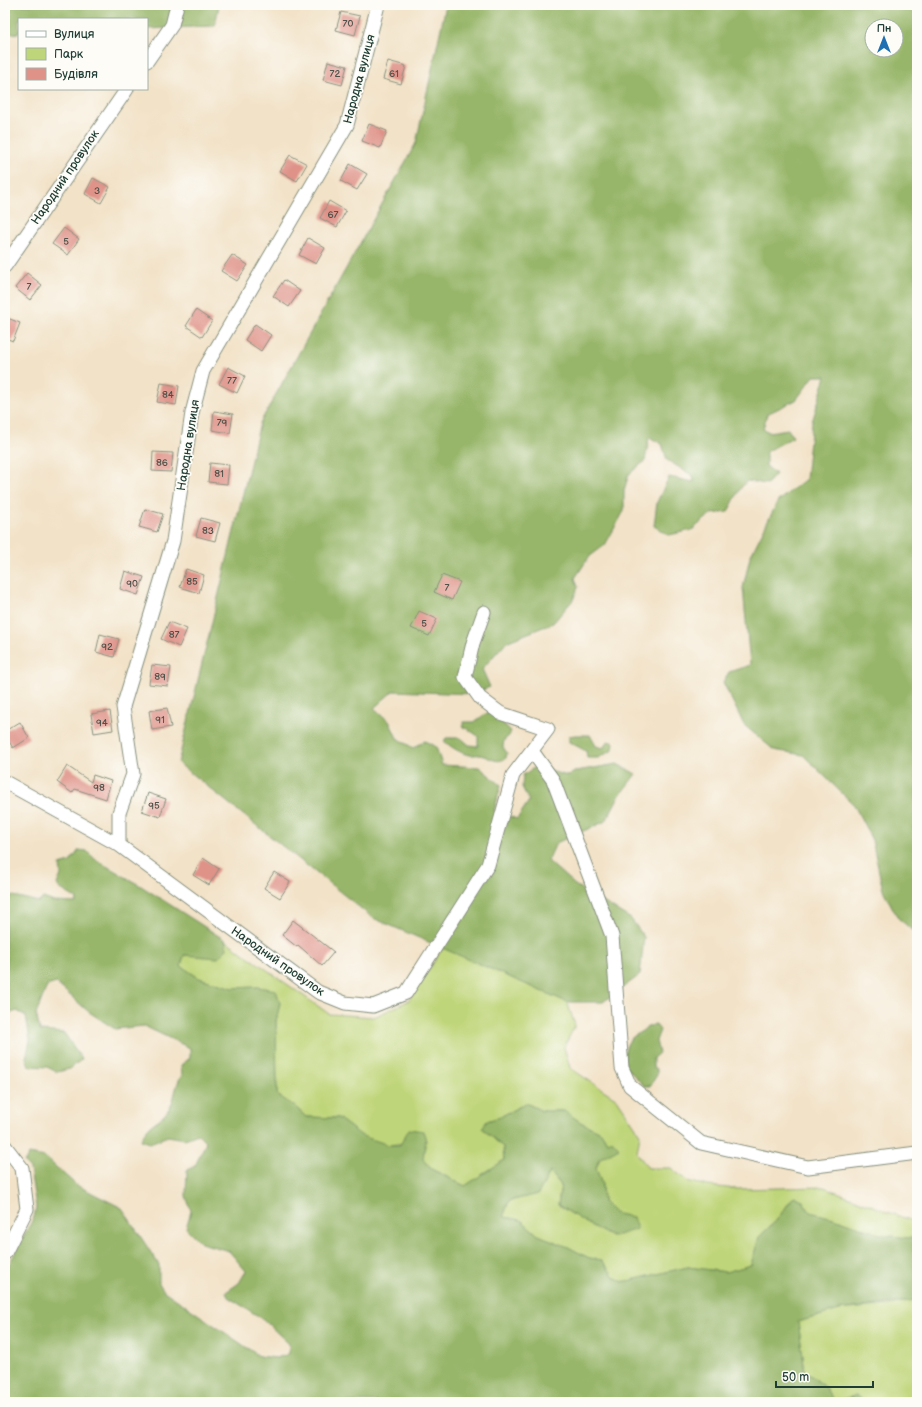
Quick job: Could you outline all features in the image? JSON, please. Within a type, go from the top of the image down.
[{"type":"street","points":[[148,59],[172,25],[177,5]]},
{"type":"street","name":"Народна вулиця","points":[[119,845],[119,813],[134,774],[123,707],[173,541],[192,413],[203,371],[347,125],[378,5]]},
{"type":"street","name":"Народний провулок","points":[[5,266],[126,90]]},
{"type":"street","name":"Народний провулок","points":[[5,782],[119,845],[318,992],[345,1003],[373,1006],[406,993],[488,865],[514,775],[548,729],[500,713],[480,698],[466,677],[473,644],[484,612]]},
{"type":"street","points":[[532,751],[553,780],[612,936],[622,1068],[630,1086],[701,1143],[808,1168],[917,1153]]},
{"type":"street","points":[[5,1146],[22,1168],[28,1209],[5,1253]]},
{"type":"green space","points":[[5,5],[219,5],[215,26],[148,29],[148,18],[18,18],[18,33],[5,34]]},
{"type":"green space","points":[[446,5],[917,5],[917,934],[898,918],[883,890],[872,840],[854,805],[803,755],[774,750],[744,725],[723,682],[729,672],[750,665],[743,588],[750,557],[778,501],[806,479],[812,422],[826,376],[814,376],[796,400],[767,414],[763,429],[769,432],[788,429],[793,437],[766,452],[766,466],[776,474],[767,484],[747,481],[740,489],[728,512],[711,514],[692,530],[669,535],[654,526],[657,502],[669,477],[694,482],[693,476],[667,460],[662,444],[649,437],[645,461],[629,474],[624,490],[624,511],[605,545],[589,557],[575,578],[578,587],[573,600],[553,623],[506,642],[482,669],[490,687],[473,694],[393,691],[374,708],[389,721],[397,738],[413,748],[425,741],[436,747],[442,765],[479,767],[501,785],[494,811],[517,819],[529,801],[522,787],[523,775],[535,767],[568,776],[576,771],[617,764],[636,774],[619,796],[606,821],[556,843],[548,861],[575,885],[631,919],[644,937],[640,975],[603,1002],[567,1002],[373,918],[178,763],[260,423],[416,143]]},
{"type":"green space","points":[[490,711],[511,731],[509,736],[504,740],[503,747],[507,753],[506,758],[499,761],[478,755],[469,755],[456,750],[444,741],[446,738],[461,738],[469,745],[478,746],[478,736],[462,727],[464,722],[474,722]]},
{"type":"green space","points":[[590,735],[596,746],[603,748],[608,741],[614,743],[613,750],[598,758],[587,758],[586,751],[569,742],[569,736]]},
{"type":"green space","points":[[79,850],[87,851],[96,860],[141,886],[225,940],[227,949],[218,958],[184,955],[181,966],[199,978],[233,988],[258,987],[276,990],[280,1003],[276,1021],[277,1095],[294,1106],[306,1117],[338,1118],[362,1136],[389,1145],[400,1145],[409,1129],[423,1131],[426,1140],[423,1158],[431,1169],[465,1186],[504,1160],[503,1147],[482,1128],[487,1121],[500,1117],[526,1103],[542,1111],[565,1111],[580,1122],[601,1132],[607,1142],[612,1140],[619,1148],[599,1159],[596,1168],[602,1185],[603,1202],[617,1214],[633,1217],[637,1229],[612,1237],[558,1205],[561,1185],[550,1172],[538,1194],[509,1201],[503,1217],[521,1220],[538,1235],[568,1247],[589,1258],[602,1260],[614,1277],[623,1282],[688,1267],[726,1272],[751,1265],[759,1237],[776,1221],[794,1196],[802,1200],[810,1212],[837,1219],[882,1235],[917,1239],[916,1300],[839,1310],[798,1322],[805,1371],[824,1386],[834,1401],[856,1396],[866,1402],[5,1402],[5,1272],[34,1217],[36,1207],[30,1169],[24,1163],[29,1154],[45,1157],[76,1185],[122,1208],[159,1265],[159,1283],[164,1291],[259,1356],[276,1358],[289,1354],[289,1344],[263,1319],[228,1297],[226,1292],[239,1283],[246,1271],[229,1251],[201,1243],[186,1228],[191,1211],[186,1196],[187,1170],[195,1166],[206,1142],[198,1134],[185,1139],[168,1136],[150,1143],[141,1140],[150,1126],[161,1118],[171,1106],[179,1079],[182,1075],[181,1065],[190,1058],[190,1048],[144,1026],[115,1029],[89,1012],[56,983],[47,986],[36,1014],[40,1031],[64,1033],[82,1059],[70,1069],[57,1072],[47,1067],[29,1066],[26,1058],[30,1040],[26,1016],[17,1011],[5,1015],[5,971],[7,967],[5,950],[5,894],[39,902],[43,898],[54,902],[76,903],[77,899],[59,888],[57,884],[61,875],[60,865],[70,862]]},
{"type":"green space","points":[[225,940],[329,1014],[374,1017],[408,1001],[443,948],[567,1002],[575,1025],[564,1047],[570,1068],[617,1099],[640,1134],[637,1153],[648,1168],[671,1168],[687,1181],[708,1186],[737,1189],[824,1187],[917,1223],[917,1239],[882,1235],[837,1219],[810,1212],[802,1200],[794,1196],[776,1221],[759,1237],[751,1265],[726,1272],[688,1267],[623,1282],[614,1277],[602,1260],[589,1258],[568,1247],[538,1235],[521,1220],[503,1217],[509,1201],[538,1194],[550,1172],[561,1185],[558,1205],[612,1237],[633,1217],[617,1214],[603,1202],[602,1185],[596,1168],[607,1142],[601,1132],[580,1122],[565,1111],[542,1111],[526,1103],[500,1117],[487,1121],[482,1128],[503,1147],[504,1161],[465,1186],[431,1169],[422,1158],[426,1140],[389,1145],[362,1137],[338,1118],[306,1117],[294,1106],[277,1095],[276,1021],[280,1003],[258,987],[233,988],[199,978],[181,966],[184,955],[218,957],[227,949]]},
{"type":"green space","points":[[656,1025],[660,1030],[656,1041],[659,1053],[653,1058],[653,1067],[657,1069],[657,1075],[650,1086],[644,1086],[625,1066],[625,1050],[626,1046],[634,1036],[647,1026]]},
{"type":"green space","points":[[917,1299],[917,1399],[913,1402],[866,1402],[855,1396],[834,1401],[824,1386],[805,1371],[798,1322],[839,1310],[890,1305]]},
{"type":"building","points":[[341,12],[360,16],[355,35],[336,30]]},
{"type":"building","points":[[328,61],[347,66],[342,85],[323,80]]},
{"type":"building","points":[[388,61],[406,66],[401,84],[383,79]]},
{"type":"building","points":[[369,124],[387,131],[380,148],[362,141]]},
{"type":"building","points":[[290,155],[307,164],[297,181],[280,171]]},
{"type":"building","points":[[350,164],[367,174],[357,190],[341,181]]},
{"type":"building","points":[[93,178],[110,187],[101,203],[85,194]]},
{"type":"building","points":[[329,201],[346,211],[337,227],[320,218]]},
{"type":"building","points":[[64,228],[79,239],[68,255],[52,244]]},
{"type":"building","points":[[308,238],[325,248],[316,264],[299,255]]},
{"type":"building","points":[[232,255],[248,265],[237,281],[221,271]]},
{"type":"building","points":[[27,273],[42,285],[30,300],[15,288]]},
{"type":"building","points":[[284,280],[300,291],[289,307],[273,296]]},
{"type":"building","points":[[196,310],[212,321],[202,337],[186,326]]},
{"type":"building","points":[[5,317],[20,323],[13,341],[5,338]]},
{"type":"building","points":[[255,324],[271,335],[261,351],[245,340]]},
{"type":"building","points":[[228,367],[245,376],[237,393],[219,384]]},
{"type":"building","points":[[161,383],[179,386],[176,405],[157,402]]},
{"type":"building","points":[[214,411],[233,414],[230,433],[212,430]]},
{"type":"building","points":[[153,452],[173,453],[171,472],[152,471]]},
{"type":"building","points":[[210,463],[229,465],[227,484],[208,482]]},
{"type":"building","points":[[145,509],[163,514],[157,532],[139,527]]},
{"type":"building","points":[[201,518],[220,523],[215,541],[196,536]]},
{"type":"building","points":[[186,569],[204,575],[199,593],[180,587]]},
{"type":"building","points":[[125,571],[144,577],[138,595],[120,589]]},
{"type":"building","points":[[442,575],[460,582],[452,600],[434,592]]},
{"type":"building","points":[[419,611],[437,619],[429,636],[411,628]]},
{"type":"building","points":[[169,622],[187,629],[179,647],[161,639]]},
{"type":"building","points":[[100,634],[119,639],[114,657],[96,652]]},
{"type":"building","points":[[152,665],[171,667],[168,686],[149,684]]},
{"type":"building","points":[[167,708],[171,727],[152,730],[149,711]]},
{"type":"building","points":[[110,711],[113,730],[94,733],[91,714]]},
{"type":"building","points":[[20,722],[29,738],[13,748],[5,735],[5,731]]},
{"type":"building","points":[[67,766],[91,782],[93,775],[111,781],[106,799],[75,789],[72,793],[57,782]]},
{"type":"building","points":[[148,793],[166,799],[160,817],[142,811]]},
{"type":"building","points":[[203,858],[219,869],[209,885],[193,875]]},
{"type":"building","points":[[274,872],[290,882],[280,898],[264,888]]},
{"type":"building","points":[[293,920],[334,952],[322,966],[298,945],[297,947],[282,935]]}]
